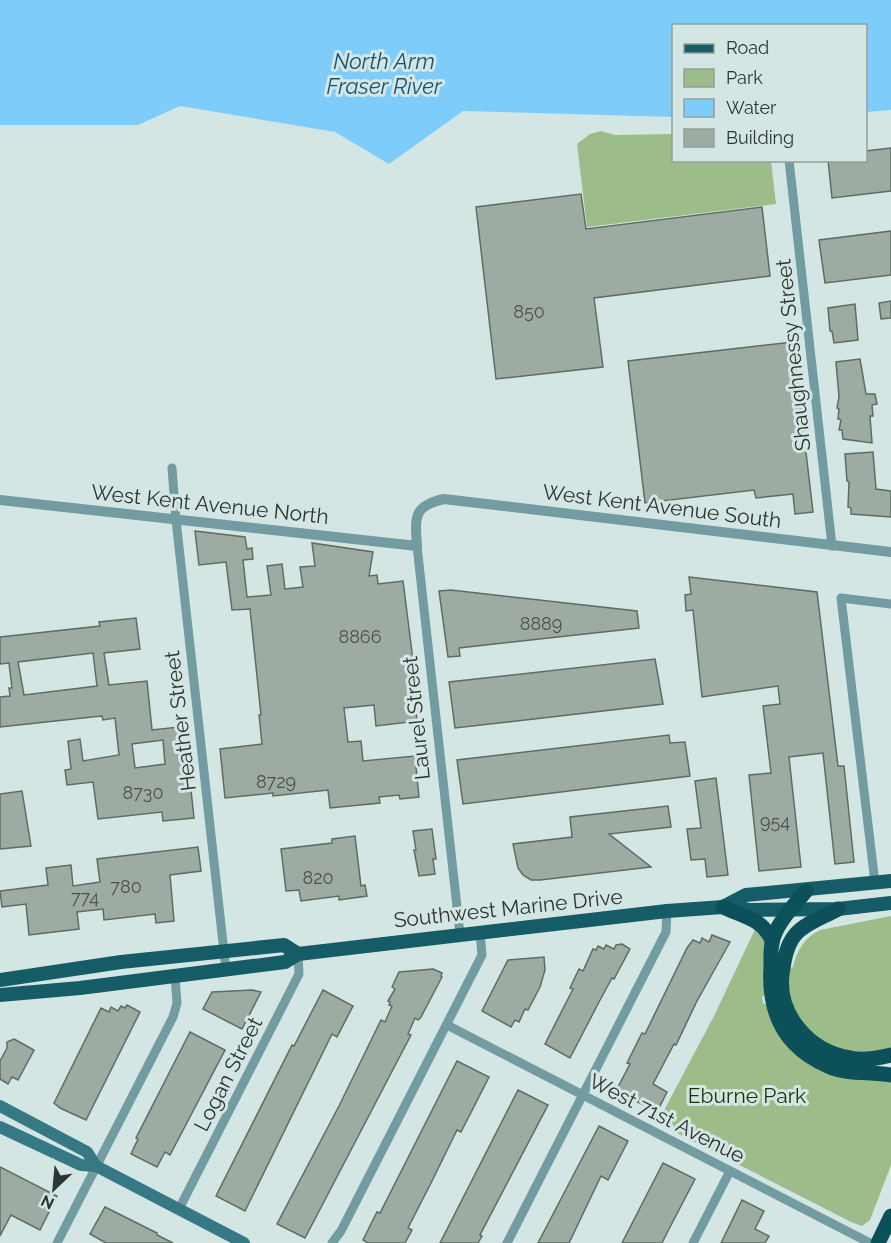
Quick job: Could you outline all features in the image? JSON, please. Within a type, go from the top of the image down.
[{"type":"highway","points":[[806,891],[789,910],[776,929],[772,940],[770,993],[780,1023],[792,1042],[808,1056],[838,1070],[891,1075]]},
{"type":"highway","points":[[723,907],[758,921],[766,928],[772,940]]},
{"type":"highway","points":[[838,909],[803,928],[794,936],[787,950],[782,981],[789,1016],[805,1036],[825,1050],[837,1055],[863,1059],[891,1054]]},
{"type":"highway","points":[[878,1243],[891,1216]]},
{"type":"main road","name":"Southwest Marine Drive","points":[[723,907],[746,895],[891,881]]},
{"type":"main road","name":"Southwest Marine Drive","points":[[0,995],[80,988],[285,963],[298,954],[667,911],[723,907],[750,910],[838,909],[891,903]]},
{"type":"main road","name":"Southwest Marine Drive","points":[[0,980],[121,962],[284,945],[298,954]]},
{"type":"main road","points":[[0,1106],[87,1152],[96,1166]]},
{"type":"main road","points":[[0,1127],[81,1165],[96,1166],[244,1243]]},
{"type":"street","name":"Shaughnessy Street","points":[[789,162],[832,546]]},
{"type":"street","name":"Heather Street","points":[[172,468],[226,970]]},
{"type":"street","name":"West Kent Avenue South","points":[[429,502],[444,499],[891,552]]},
{"type":"street","name":"West Kent Avenue North","points":[[0,500],[417,546]]},
{"type":"street","name":"Laurel Street","points":[[429,502],[421,508],[418,516],[417,546],[460,934]]},
{"type":"street","points":[[875,883],[841,598],[891,603]]},
{"type":"street","points":[[507,1243],[666,932],[667,911]]},
{"type":"street","points":[[332,1243],[341,1232],[482,955],[480,932]]},
{"type":"street","name":"Logan Street","points":[[179,1209],[299,974],[298,954]]},
{"type":"street","points":[[57,1243],[173,1017],[177,1003],[175,976]]},
{"type":"street","name":"West 71st Avenue","points":[[447,1025],[870,1243]]},
{"type":"street","points":[[693,1243],[730,1171]]},
{"type":"green space","points":[[601,131],[615,135],[672,134],[672,162],[771,162],[776,204],[587,227],[577,144],[590,134]]},
{"type":"green space","points":[[891,916],[891,1048],[858,1054],[839,1049],[811,1031],[796,1013],[789,992],[789,968],[793,967],[805,941],[814,933]]},
{"type":"green space","name":"Eburne Park","points":[[757,925],[766,938],[763,1003],[891,1081],[891,1165],[870,1220],[862,1226],[665,1127],[663,1124],[665,1120],[660,1118],[714,1016]]},
{"type":"water","name":"North Arm Fraser River","points":[[0,0],[891,0],[891,110],[867,112],[867,24],[672,24],[672,117],[463,111],[389,164],[335,132],[180,106],[138,125],[0,125]]},
{"type":"building","points":[[891,148],[891,191],[832,198],[828,162],[867,162],[867,151]]},
{"type":"building","points":[[581,194],[586,229],[762,207],[770,276],[594,298],[603,367],[496,379],[476,207]]},
{"type":"building","points":[[891,231],[891,275],[825,283],[819,240]]},
{"type":"building","points":[[891,301],[891,318],[881,319],[879,303]]},
{"type":"building","points":[[855,304],[858,340],[834,343],[832,331],[830,331],[828,308]]},
{"type":"building","points":[[793,342],[813,512],[795,514],[793,494],[756,498],[754,490],[645,503],[628,361]]},
{"type":"building","points":[[860,359],[866,394],[875,394],[877,404],[872,405],[873,416],[870,416],[872,443],[843,439],[842,430],[839,430],[841,420],[838,419],[839,409],[837,408],[839,397],[836,362]]},
{"type":"building","points":[[873,452],[876,489],[891,491],[891,517],[851,514],[851,508],[848,507],[849,482],[847,481],[845,454]]},
{"type":"building","points":[[195,531],[245,537],[247,549],[252,548],[253,559],[243,560],[247,597],[271,595],[267,566],[282,564],[285,589],[303,587],[300,567],[315,566],[312,543],[373,552],[369,576],[377,575],[378,584],[403,581],[418,700],[415,700],[417,721],[376,726],[374,705],[344,708],[348,742],[361,741],[363,761],[415,756],[419,797],[400,799],[399,795],[379,797],[380,803],[330,808],[328,790],[225,798],[220,749],[262,744],[250,609],[232,610],[226,562],[199,565]]},
{"type":"building","points":[[689,577],[817,592],[838,766],[844,766],[854,862],[835,864],[823,753],[789,757],[801,867],[759,871],[749,775],[771,773],[763,706],[780,704],[778,686],[702,697],[693,610],[686,611],[685,595],[691,594]]},
{"type":"building","points":[[451,590],[637,611],[639,628],[459,648],[460,656],[448,657],[439,591]]},
{"type":"building","points":[[136,618],[140,649],[104,653],[109,685],[147,681],[152,730],[179,727],[183,762],[188,762],[194,818],[163,821],[162,812],[98,819],[93,782],[67,785],[65,770],[71,769],[68,741],[80,739],[83,761],[119,755],[115,718],[103,720],[102,716],[0,727],[0,697],[10,696],[9,688],[12,688],[9,663],[0,664],[0,637],[100,626],[99,622]],"holes":[[[93,653],[97,686],[24,695],[18,662]],[[163,740],[165,764],[135,768],[132,744]]]},
{"type":"building","points":[[655,659],[663,704],[455,728],[449,682]]},
{"type":"building","points":[[669,735],[670,743],[685,742],[690,776],[463,804],[457,760]]},
{"type":"building","points":[[716,778],[728,875],[707,877],[705,859],[691,860],[687,829],[701,828],[695,781]]},
{"type":"building","points":[[22,791],[31,846],[0,849],[0,794]]},
{"type":"building","points":[[668,806],[671,827],[609,834],[651,867],[540,880],[531,880],[518,868],[513,844],[572,837],[570,817]]},
{"type":"building","points":[[432,829],[436,859],[433,859],[435,874],[419,876],[413,831]]},
{"type":"building","points":[[355,836],[361,886],[365,885],[367,896],[339,900],[339,896],[301,901],[299,890],[286,891],[281,849],[332,843],[332,839]]},
{"type":"building","points":[[198,847],[201,871],[170,875],[174,921],[156,923],[155,914],[104,920],[103,909],[77,912],[79,929],[29,935],[26,904],[2,907],[0,891],[48,885],[46,868],[71,865],[73,886],[100,882],[97,859]]},
{"type":"building","points":[[712,935],[730,942],[653,1084],[667,1092],[657,1112],[616,1091],[630,1064],[627,1063],[642,1033],[645,1034],[687,948],[693,940],[700,943],[702,938],[709,942]]},
{"type":"building","points":[[622,944],[630,949],[570,1058],[545,1044],[573,989],[570,988],[579,969],[583,971],[593,949],[596,950],[598,946],[604,949],[606,945],[614,949],[616,945]]},
{"type":"building","points":[[544,957],[545,970],[540,987],[519,1022],[515,1020],[511,1027],[482,1011],[508,960]]},
{"type":"building","points":[[433,969],[442,973],[442,977],[421,1017],[418,1020],[415,1018],[408,1034],[411,1035],[305,1238],[277,1224],[381,1020],[385,1022],[392,1006],[388,1001],[395,989],[392,987],[399,972]]},
{"type":"building","points":[[252,990],[261,992],[242,1029],[203,1009],[212,992]]},
{"type":"building","points":[[323,990],[353,1006],[337,1037],[332,1034],[245,1211],[216,1196],[292,1045],[294,1046]]},
{"type":"building","points":[[127,1005],[140,1012],[86,1120],[60,1108],[54,1103],[101,1008],[109,1012],[111,1007],[118,1011],[121,1006],[125,1008]]},
{"type":"building","points":[[190,1032],[225,1050],[170,1155],[165,1152],[157,1167],[131,1154],[138,1139],[136,1138]]},
{"type":"building","points":[[14,1039],[34,1050],[18,1080],[12,1077],[8,1084],[0,1079],[0,1061],[7,1048],[7,1042]]},
{"type":"building","points":[[457,1061],[489,1077],[461,1132],[457,1130],[408,1228],[412,1230],[405,1243],[368,1243],[363,1240],[377,1212],[380,1213]]},
{"type":"building","points":[[518,1090],[548,1105],[480,1235],[482,1236],[478,1243],[440,1243]]},
{"type":"building","points":[[599,1126],[628,1141],[608,1180],[601,1176],[569,1243],[538,1243]]},
{"type":"building","points":[[663,1163],[695,1179],[662,1243],[622,1243]]},
{"type":"building","points":[[0,1167],[57,1196],[40,1230],[11,1215],[0,1236]]},
{"type":"building","points":[[742,1200],[764,1211],[755,1229],[769,1236],[765,1243],[721,1243]]},
{"type":"building","points":[[105,1207],[173,1243],[106,1243],[90,1234]]}]
